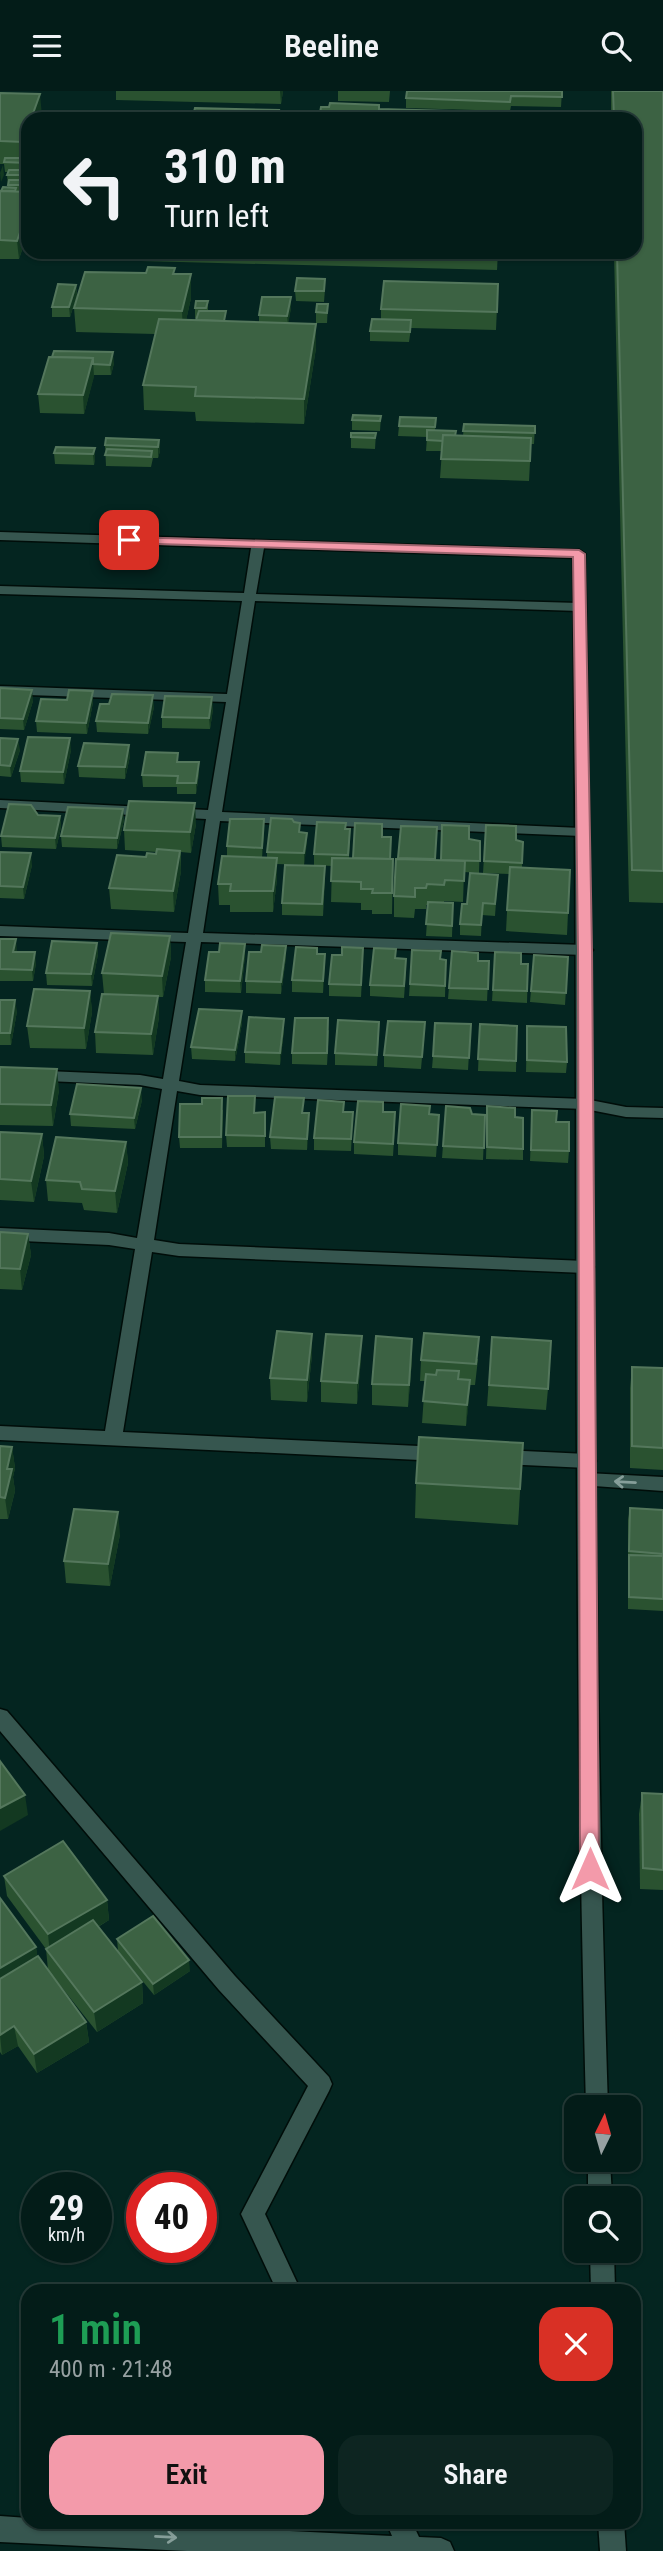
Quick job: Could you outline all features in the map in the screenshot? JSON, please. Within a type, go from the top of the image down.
[{"type":"street","points":[[0,536],[579,554],[581,832],[585,950],[590,1869],[597,2095]]},
{"type":"street","points":[[113,1440],[258,544]]},
{"type":"street","points":[[0,590],[579,607]]},
{"type":"street","points":[[0,690],[232,698]]},
{"type":"street","points":[[0,804],[187,812],[240,819],[581,832]]},
{"type":"street","points":[[0,931],[585,950]]},
{"type":"street","points":[[0,1074],[140,1080],[200,1090],[585,1104],[626,1112],[663,1113]]},
{"type":"street","points":[[0,1234],[109,1239],[193,1250],[585,1267]]},
{"type":"street","points":[[0,1433],[469,1456],[663,1484]]},
{"type":"street","points":[[0,1717],[227,1983],[321,2084],[253,2214],[286,2284]]},
{"type":"street","points":[[602,2263],[603,2284]]},
{"type":"street","points":[[0,2529],[441,2551]]},
{"type":"street","points":[[402,2529],[411,2548]]},
{"type":"street","points":[[611,2529],[613,2551]]},
{"type":"building","points":[[407,91],[562,91],[562,97],[511,96],[510,102],[406,98]]},
{"type":"building","points":[[613,91],[663,91],[663,871],[632,870],[617,259],[642,259],[642,112],[614,112]]},
{"type":"building","points":[[0,93],[40,94],[34,112],[21,112],[21,142],[0,141]]},
{"type":"building","points":[[330,103],[379,105],[379,109],[452,111],[320,112],[321,107],[329,107]]},
{"type":"building","points":[[195,108],[279,110],[279,112],[194,112]]},
{"type":"building","points":[[5,158],[21,158],[21,163],[4,162]]},
{"type":"building","points":[[9,170],[21,170],[21,175],[7,175]]},
{"type":"building","points":[[9,180],[21,180],[21,185],[8,185]]},
{"type":"building","points":[[3,187],[16,188],[15,191],[1,191]]},
{"type":"building","points":[[0,191],[21,192],[21,229],[17,241],[0,240]]},
{"type":"building","points":[[148,267],[175,268],[173,274],[191,274],[182,311],[74,308],[85,272],[146,273]]},
{"type":"building","points":[[297,278],[325,279],[324,291],[295,291]]},
{"type":"building","points":[[384,281],[498,284],[497,312],[381,309]]},
{"type":"building","points":[[58,284],[76,285],[69,307],[52,307]]},
{"type":"building","points":[[262,297],[291,297],[287,316],[259,315]]},
{"type":"building","points":[[196,301],[208,301],[206,308],[195,308]]},
{"type":"building","points":[[317,304],[328,304],[327,313],[316,312]]},
{"type":"building","points":[[199,311],[226,311],[224,321],[196,320]]},
{"type":"building","points":[[159,319],[316,324],[304,399],[195,396],[196,387],[143,385]]},
{"type":"building","points":[[372,319],[411,320],[410,332],[370,331]]},
{"type":"building","points":[[54,351],[113,352],[110,365],[93,364],[93,358],[52,357]]},
{"type":"building","points":[[49,357],[93,358],[83,395],[38,394]]},
{"type":"building","points":[[353,415],[381,416],[380,421],[352,420]]},
{"type":"building","points":[[400,417],[436,418],[435,427],[399,426]]},
{"type":"building","points":[[464,424],[535,426],[535,433],[463,431]]},
{"type":"building","points":[[427,430],[456,431],[455,436],[443,435],[443,441],[427,440]]},
{"type":"building","points":[[351,433],[376,433],[375,438],[351,437]]},
{"type":"building","points":[[443,435],[531,438],[530,461],[441,459]]},
{"type":"building","points":[[106,438],[159,440],[158,447],[105,445]]},
{"type":"building","points":[[56,447],[95,448],[93,454],[54,453]]},
{"type":"building","points":[[107,449],[152,451],[151,457],[105,455]]},
{"type":"building","points":[[0,688],[32,690],[23,719],[0,718]]},
{"type":"building","points":[[69,690],[93,691],[86,723],[36,721],[41,699],[67,700]]},
{"type":"building","points":[[112,694],[153,695],[148,723],[96,721],[100,704],[109,704]]},
{"type":"building","points":[[165,696],[212,697],[209,718],[162,717]]},
{"type":"building","points":[[28,737],[70,738],[63,772],[20,771]]},
{"type":"building","points":[[0,738],[18,739],[10,766],[0,765]]},
{"type":"building","points":[[84,743],[129,745],[125,767],[78,766]]},
{"type":"building","points":[[146,752],[178,753],[177,762],[199,762],[196,783],[177,783],[178,776],[142,775]]},
{"type":"building","points":[[129,801],[195,803],[190,832],[124,830]]},
{"type":"building","points":[[9,804],[31,805],[38,815],[60,816],[55,838],[1,836]]},
{"type":"building","points":[[68,807],[123,809],[117,838],[61,836]]},
{"type":"building","points":[[271,818],[292,819],[300,823],[299,832],[307,833],[304,853],[267,852]]},
{"type":"building","points":[[230,819],[264,819],[262,848],[227,846]]},
{"type":"building","points":[[317,822],[346,823],[345,829],[350,829],[348,855],[314,854]]},
{"type":"building","points":[[355,823],[382,824],[382,837],[391,837],[390,859],[353,858]]},
{"type":"building","points":[[442,825],[469,826],[469,839],[480,841],[480,861],[441,860]]},
{"type":"building","points":[[486,825],[516,826],[516,840],[523,842],[522,863],[484,861]]},
{"type":"building","points":[[401,826],[437,827],[435,859],[398,858]]},
{"type":"building","points":[[157,849],[180,851],[173,891],[109,888],[117,855],[146,857],[147,853],[156,854]]},
{"type":"building","points":[[0,852],[31,853],[23,887],[0,886]]},
{"type":"building","points":[[222,856],[277,858],[273,891],[230,891],[231,884],[218,884]]},
{"type":"building","points":[[332,858],[393,859],[392,893],[372,893],[373,889],[361,889],[361,882],[331,881]]},
{"type":"building","points":[[396,859],[465,861],[464,881],[445,880],[444,885],[427,884],[426,888],[415,888],[415,897],[394,896]]},
{"type":"building","points":[[285,865],[325,866],[322,904],[282,903]]},
{"type":"building","points":[[510,867],[570,870],[568,913],[507,910]]},
{"type":"building","points":[[470,873],[498,875],[495,904],[483,903],[481,925],[460,924],[462,904],[467,904]]},
{"type":"building","points":[[428,902],[453,903],[452,926],[426,924]]},
{"type":"building","points":[[111,933],[170,936],[162,976],[102,973]]},
{"type":"building","points":[[0,939],[16,939],[13,952],[35,952],[32,970],[0,969]]},
{"type":"building","points":[[52,941],[97,943],[91,974],[46,973]]},
{"type":"building","points":[[220,943],[245,944],[240,981],[205,980],[209,952],[219,952]]},
{"type":"building","points":[[262,945],[286,946],[281,982],[246,981],[249,952],[261,952]]},
{"type":"building","points":[[296,947],[317,948],[317,954],[325,954],[323,981],[292,980]]},
{"type":"building","points":[[342,947],[363,948],[361,985],[329,984],[332,955],[342,955]]},
{"type":"building","points":[[374,948],[396,949],[395,958],[406,959],[404,986],[370,985]]},
{"type":"building","points":[[412,950],[441,951],[440,959],[446,960],[445,986],[410,984]]},
{"type":"building","points":[[452,951],[478,953],[478,961],[489,961],[488,989],[449,988]]},
{"type":"building","points":[[495,952],[521,953],[521,964],[528,964],[527,991],[493,990]]},
{"type":"building","points":[[534,955],[568,957],[566,993],[531,991]]},
{"type":"building","points":[[34,989],[90,991],[84,1028],[27,1026]]},
{"type":"building","points":[[102,994],[158,996],[151,1034],[95,1032]]},
{"type":"building","points":[[0,1000],[15,1000],[10,1033],[0,1033]]},
{"type":"building","points":[[199,1009],[242,1011],[235,1050],[191,1047]]},
{"type":"building","points":[[249,1017],[284,1019],[280,1053],[245,1052]]},
{"type":"building","points":[[295,1018],[328,1018],[327,1053],[292,1053]]},
{"type":"building","points":[[338,1020],[379,1022],[377,1055],[335,1053]]},
{"type":"building","points":[[388,1021],[425,1022],[422,1057],[384,1055]]},
{"type":"building","points":[[435,1023],[471,1024],[469,1058],[433,1056]]},
{"type":"building","points":[[480,1024],[517,1026],[516,1061],[478,1059]]},
{"type":"building","points":[[527,1026],[566,1027],[567,1062],[527,1060]]},
{"type":"building","points":[[0,1067],[57,1069],[51,1105],[0,1104]]},
{"type":"building","points":[[77,1084],[141,1088],[134,1118],[70,1114]]},
{"type":"building","points":[[228,1096],[255,1096],[254,1113],[265,1112],[265,1136],[226,1135]]},
{"type":"building","points":[[275,1097],[304,1098],[302,1113],[309,1113],[307,1139],[270,1137]]},
{"type":"building","points":[[202,1098],[222,1098],[221,1137],[179,1137],[180,1104],[202,1104]]},
{"type":"building","points":[[318,1100],[344,1102],[343,1112],[353,1112],[351,1139],[314,1138]]},
{"type":"building","points":[[358,1101],[383,1102],[383,1112],[395,1112],[393,1144],[354,1142]]},
{"type":"building","points":[[401,1104],[430,1106],[429,1114],[439,1115],[437,1145],[398,1143]]},
{"type":"building","points":[[446,1106],[470,1108],[472,1114],[485,1115],[484,1148],[443,1146]]},
{"type":"building","points":[[487,1106],[515,1108],[515,1117],[523,1118],[523,1149],[487,1147]]},
{"type":"building","points":[[532,1110],[557,1111],[556,1122],[569,1122],[569,1151],[531,1150]]},
{"type":"building","points":[[0,1132],[42,1134],[31,1181],[0,1179]]},
{"type":"building","points":[[56,1137],[126,1142],[115,1191],[82,1189],[80,1182],[46,1180]]},
{"type":"building","points":[[0,1232],[28,1234],[20,1269],[0,1268]]},
{"type":"building","points":[[277,1331],[312,1334],[307,1380],[270,1378]]},
{"type":"building","points":[[424,1333],[479,1337],[476,1364],[421,1360]]},
{"type":"building","points":[[326,1334],[362,1336],[357,1383],[321,1381]]},
{"type":"building","points":[[376,1336],[412,1339],[409,1385],[372,1384]]},
{"type":"building","points":[[492,1337],[551,1341],[548,1389],[489,1385]]},
{"type":"building","points":[[632,1367],[663,1368],[663,1448],[632,1446]]},
{"type":"building","points":[[437,1370],[459,1371],[458,1379],[470,1380],[467,1405],[423,1401],[426,1374],[436,1375]]},
{"type":"building","points":[[419,1437],[523,1443],[520,1489],[416,1483]]},
{"type":"building","points":[[0,1446],[12,1447],[7,1469],[12,1469],[5,1498],[0,1497]]},
{"type":"building","points":[[630,1508],[663,1510],[663,1554],[629,1551]]},
{"type":"building","points":[[74,1509],[118,1512],[108,1564],[64,1561]]},
{"type":"building","points":[[629,1555],[663,1556],[663,1599],[629,1597]]},
{"type":"building","points":[[0,1761],[25,1795],[0,1808]]},
{"type":"building","points":[[642,1793],[663,1794],[663,1870],[643,1868]]},
{"type":"building","points":[[63,1841],[107,1900],[48,1934],[4,1876]]},
{"type":"building","points":[[0,1898],[36,1947],[0,1968]]},
{"type":"building","points":[[153,1916],[189,1960],[153,1984],[117,1939]]},
{"type":"building","points":[[93,1920],[142,1982],[94,2012],[46,1949]]},
{"type":"building","points":[[38,1956],[86,2022],[34,2054],[14,2026],[0,2035],[0,1979]]},
{"type":"route","points":[[129,540],[579,554],[581,832],[585,950],[590,1869]]}]
